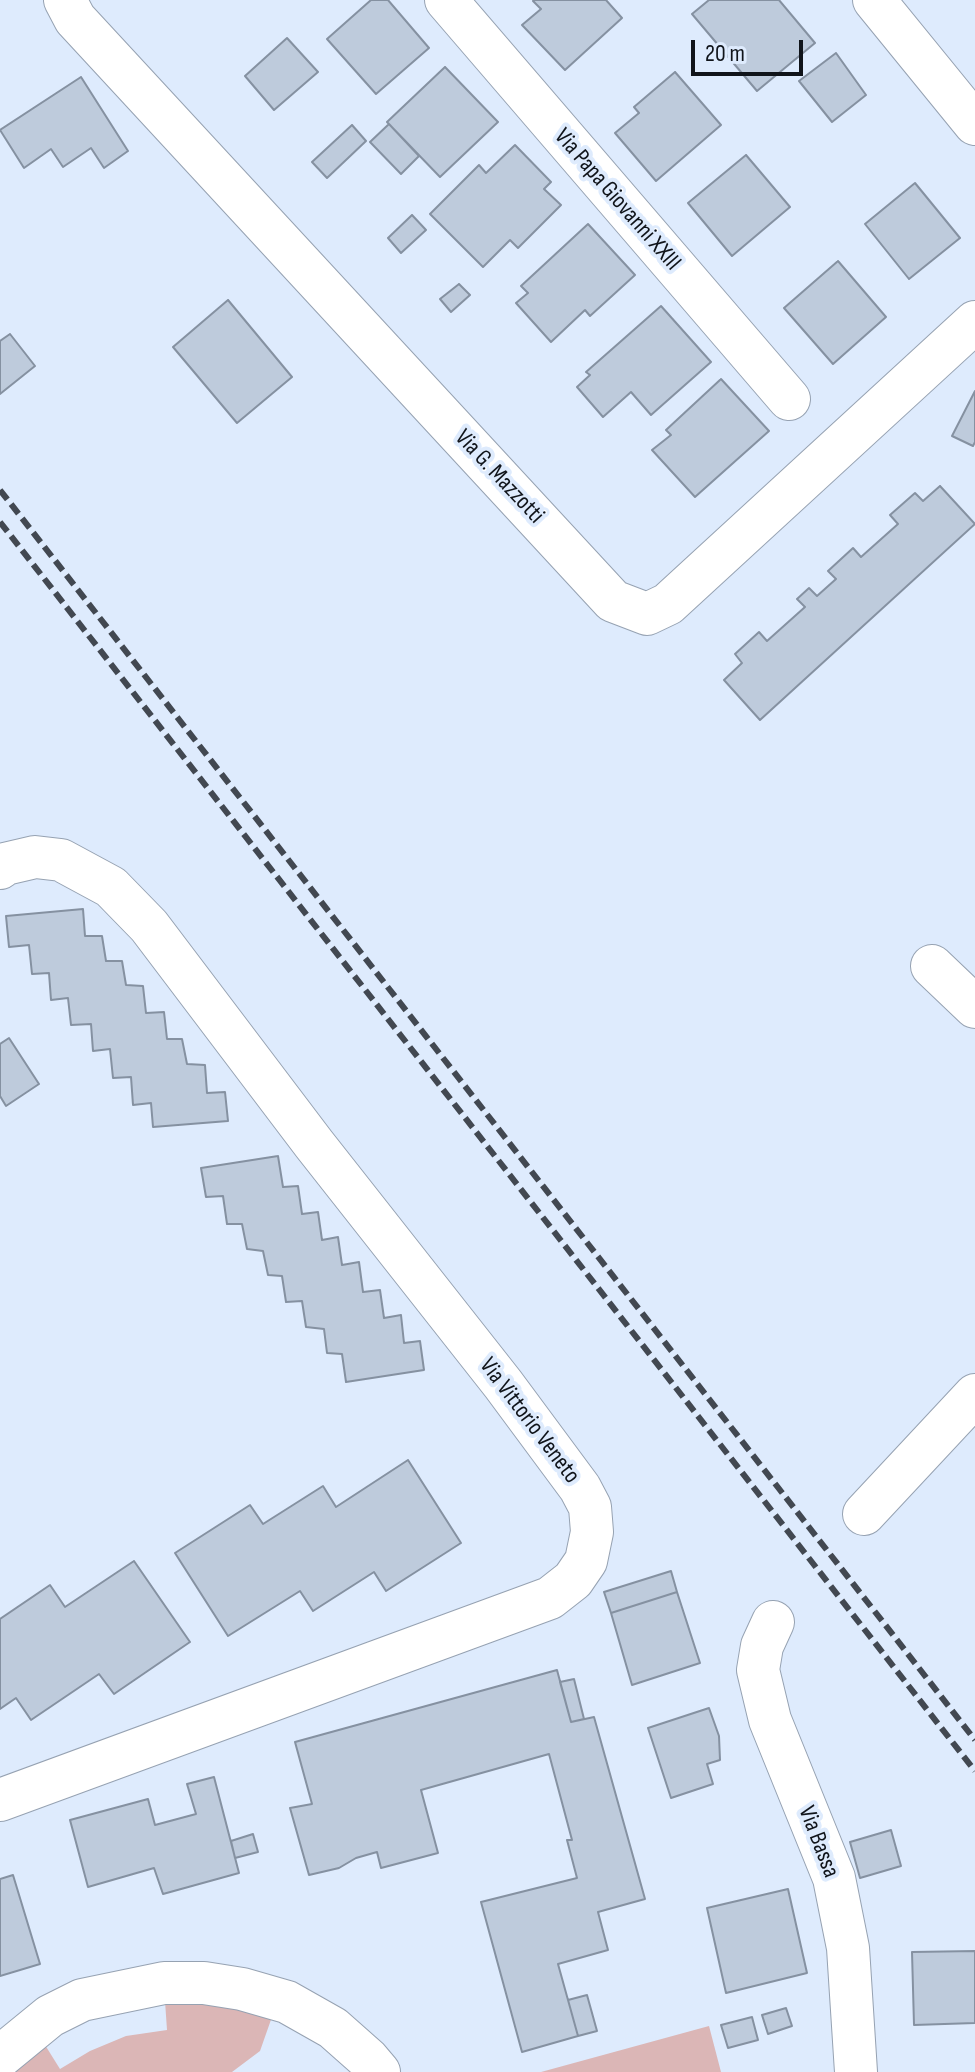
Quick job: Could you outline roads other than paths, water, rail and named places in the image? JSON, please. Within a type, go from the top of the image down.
[{"type":"street","name":"Via G. Mazzotti","points":[[65,0],[75,19],[613,601],[647,614],[668,604],[975,322]]},
{"type":"street","name":"Via Papa Giovanni XXIII","points":[[446,0],[789,399]]},
{"type":"street","points":[[874,0],[975,124]]},
{"type":"street","name":"Via Vittorio Veneto","points":[[0,868],[35,857],[61,860],[111,887],[149,926],[580,1488],[590,1507],[592,1532],[586,1561],[573,1580],[550,1598],[0,1800]]},
{"type":"street","points":[[932,966],[975,1007]]},
{"type":"street","points":[[864,1514],[975,1395]]},
{"type":"street","name":"Via Bassa","points":[[773,1622],[762,1646],[758,1670],[770,1720],[834,1878],[848,1948],[856,2072]]},
{"type":"street","points":[[0,2057],[50,2016],[82,2000],[164,1983],[204,1983],[242,1989],[287,2002],[333,2028],[379,2072]]},
{"type":"railway","points":[[0,490],[975,1740]]},
{"type":"railway","points":[[0,522],[975,1771]]}]
